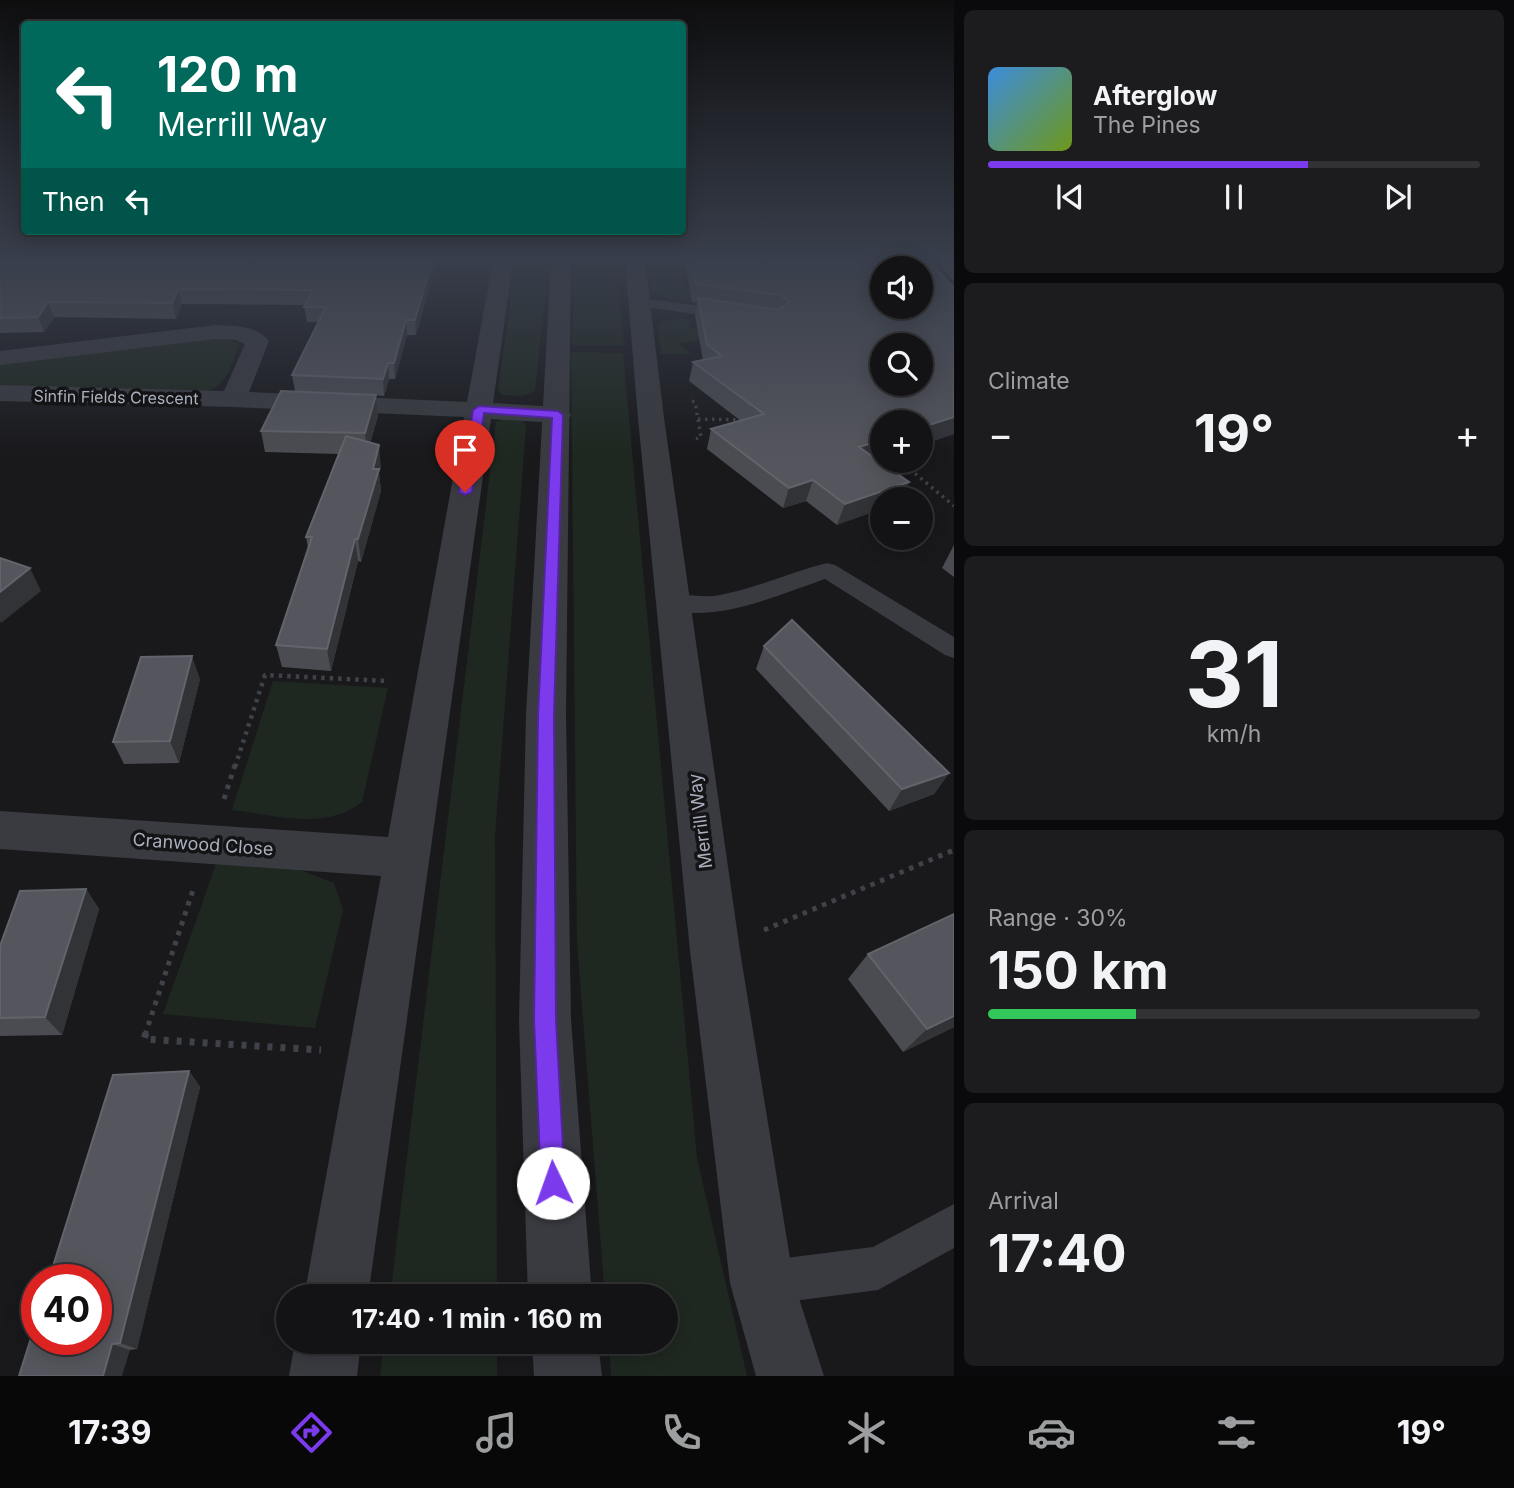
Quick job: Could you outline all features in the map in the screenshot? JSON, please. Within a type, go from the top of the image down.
[{"type":"street","points":[[338,1284],[493,325]]},
{"type":"street","points":[[559,1284],[545,1020],[546,715],[560,325]]},
{"type":"street","name":"Merrill Way","points":[[643,325],[715,951],[762,1283],[790,1376]]},
{"type":"street","points":[[0,358],[216,332],[240,333],[257,341],[257,346],[233,399]]},
{"type":"street","name":"Sinfin Fields Crescent","points":[[0,393],[233,399],[479,410]]},
{"type":"street","points":[[479,410],[558,415]]},
{"type":"street","name":"Cranwood Close","points":[[0,830],[407,858]]},
{"type":"street","points":[[323,1376],[326,1354]]},
{"type":"street","points":[[566,1354],[568,1376]]},
{"type":"lane","points":[[673,603],[716,604],[751,596],[827,570],[954,649]]},
{"type":"lane","points":[[762,1283],[878,1268],[954,1225]]},
{"type":"path","points":[[698,419],[750,420]]},
{"type":"path","points":[[914,473],[954,506]]},
{"type":"path","points":[[715,951],[954,850]]},
{"type":"shaded area","points":[[507,325],[542,325],[535,391],[523,396],[502,395],[498,390]]},
{"type":"shaded area","points":[[573,325],[622,325],[624,346],[572,345]]},
{"type":"shaded area","points":[[690,325],[689,328],[758,339],[870,379],[870,387],[822,395],[709,337],[679,344],[691,354],[661,354],[658,326]]},
{"type":"shaded area","points":[[228,338],[239,345],[230,369],[222,382],[200,393],[0,386],[0,364]]},
{"type":"shaded area","points":[[571,352],[623,353],[697,1158],[747,1376],[611,1376],[610,1354],[678,1354],[678,1284],[604,1284],[577,943]]},
{"type":"shaded area","points":[[506,418],[523,421],[526,426],[495,836],[497,1284],[392,1284],[496,422]]},
{"type":"shaded area","points":[[273,681],[388,688],[362,802],[348,811],[316,819],[232,810]]},
{"type":"shaded area","points":[[216,864],[300,870],[334,883],[343,910],[315,1028],[163,1014]]},
{"type":"shaded area","points":[[383,1354],[497,1354],[497,1376],[380,1376]]},
{"type":"building","points":[[317,325],[405,325],[394,363],[388,363],[383,379],[292,375]]},
{"type":"building","points":[[703,325],[954,325],[954,417],[933,424],[933,410],[870,410],[870,444],[859,447],[870,455],[870,473],[896,473],[909,482],[894,487],[870,487],[870,495],[845,504],[813,480],[789,488],[711,429],[764,414],[693,362],[722,356],[707,345]]},
{"type":"building","points":[[281,391],[376,395],[365,433],[261,431]]},
{"type":"building","points":[[346,436],[379,445],[373,469],[379,469],[358,539],[355,539],[327,649],[276,645],[312,537],[306,537]]},
{"type":"building","points":[[0,558],[30,568],[0,592]]},
{"type":"building","points":[[792,620],[949,773],[902,789],[764,646]]},
{"type":"building","points":[[192,656],[170,741],[113,742],[141,657]]},
{"type":"building","points":[[86,889],[45,1017],[0,1018],[0,946],[20,891]]},
{"type":"building","points":[[954,914],[954,1016],[927,1029],[868,954]]},
{"type":"building","points":[[189,1071],[120,1343],[112,1344],[112,1264],[54,1264],[113,1075]]},
{"type":"building","points":[[26,1355],[109,1355],[103,1376],[19,1376]]},
{"type":"route","points":[[465,492],[479,410],[558,415],[546,715],[545,1020],[553,1183]]}]
